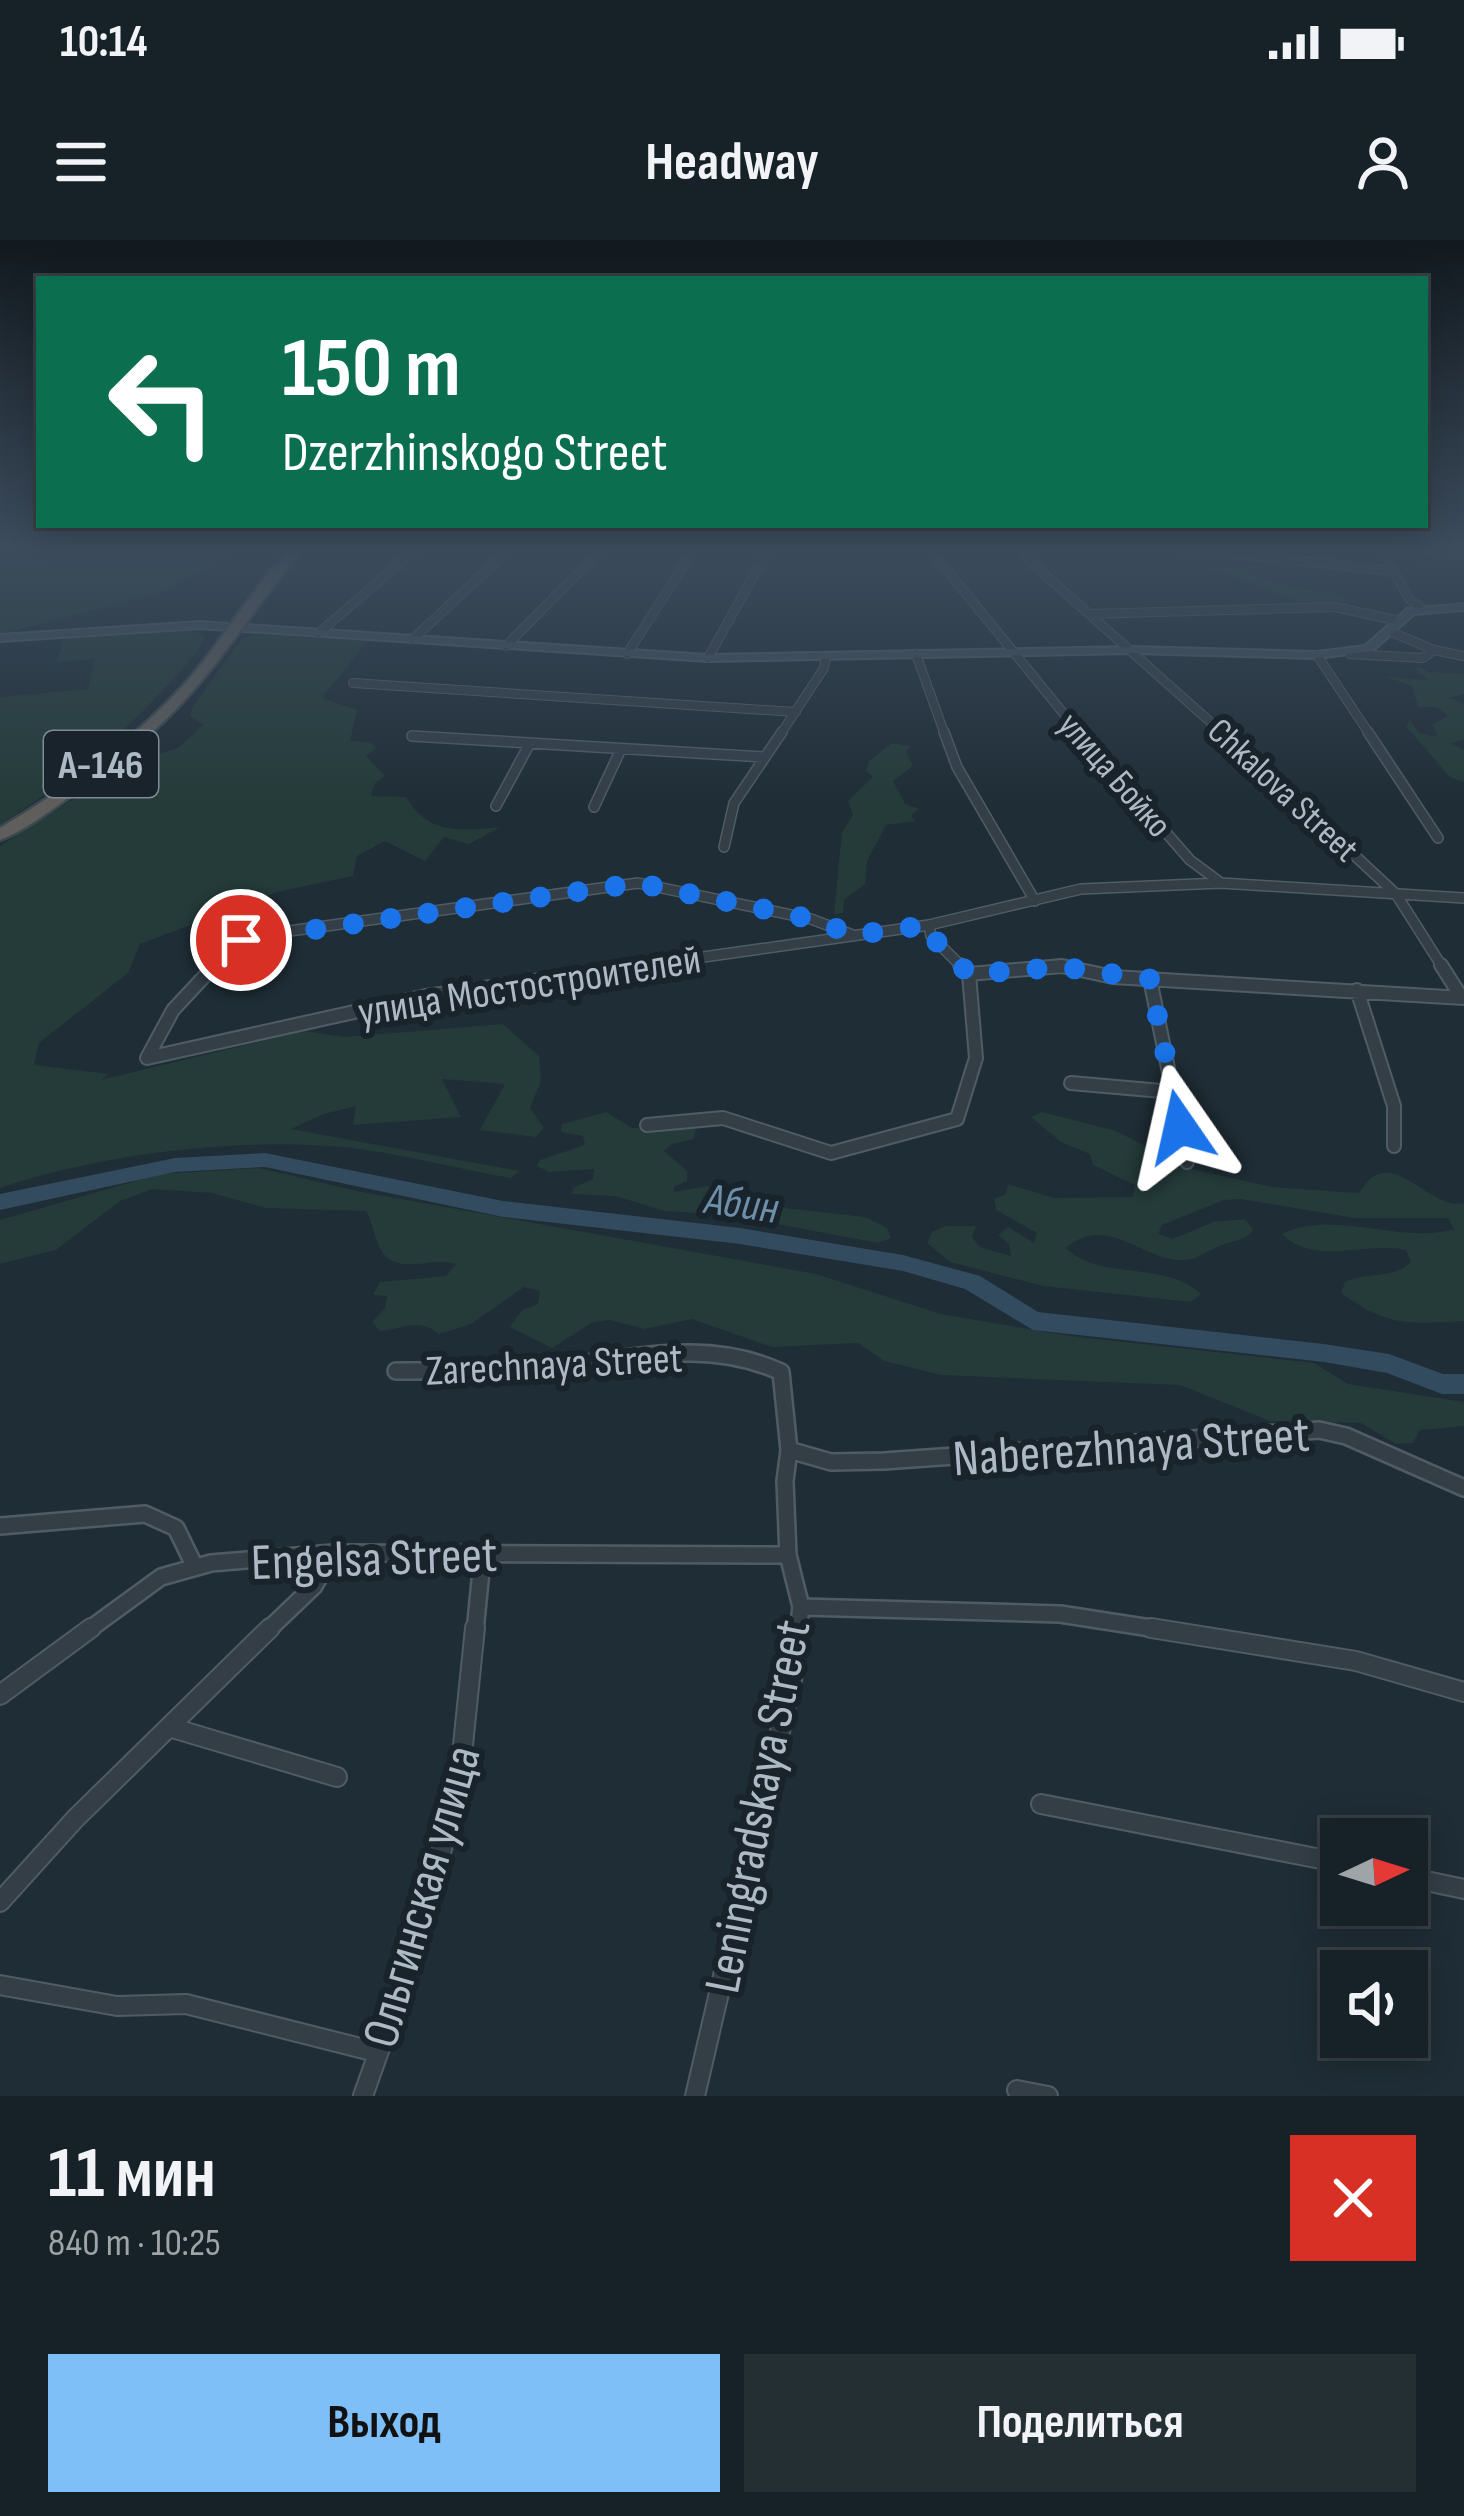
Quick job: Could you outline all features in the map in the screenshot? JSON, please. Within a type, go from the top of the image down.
[{"type":"highway","name":"А-146","points":[[0,836],[76,785],[194,682],[230,635]]},
{"type":"main road","points":[[0,638],[44,635]]},
{"type":"main road","points":[[194,682],[220,635]]},
{"type":"main road","points":[[194,682],[247,635]]},
{"type":"main road","points":[[344,635],[708,658],[1132,650],[1350,654],[1367,649],[1385,635]]},
{"type":"street","points":[[413,639],[418,635]]},
{"type":"street","points":[[506,646],[517,635]]},
{"type":"street","points":[[627,654],[639,635]]},
{"type":"street","points":[[708,658],[721,635]]},
{"type":"street","name":"улица Бойко","points":[[996,635],[1190,860],[1221,883]]},
{"type":"street","name":"Chkalova Street","points":[[1114,635],[1396,894],[1463,998]]},
{"type":"street","points":[[1398,635],[1464,656]]},
{"type":"street","points":[[1350,654],[1423,658],[1434,650]]},
{"type":"street","points":[[916,654],[957,766],[1035,901]]},
{"type":"street","points":[[1317,655],[1438,838]]},
{"type":"street","points":[[724,847],[734,803],[824,668],[826,657]]},
{"type":"street","points":[[353,683],[796,712]]},
{"type":"street","points":[[412,736],[764,758]]},
{"type":"street","points":[[496,806],[529,745]]},
{"type":"street","points":[[594,807],[621,749]]},
{"type":"street","name":"улица Мостостроителей","points":[[638,883],[811,919],[854,935],[426,996],[147,1058],[146,1048],[218,959],[253,936],[638,883]]},
{"type":"street","points":[[854,935],[928,925],[1111,886],[1221,883],[1464,898]]},
{"type":"street","points":[[647,1125],[723,1118],[750,1131],[831,1153],[957,1119],[976,1058],[969,974],[931,936],[928,925]]},
{"type":"street","points":[[969,974],[1062,967],[1150,979],[1463,998]]},
{"type":"street","points":[[1150,979],[1187,1162]]},
{"type":"street","points":[[1357,990],[1394,1106],[1394,1146]]},
{"type":"street","points":[[1071,1083],[1174,1092]]},
{"type":"street","name":"Zarechnaya Street","points":[[396,1371],[562,1366],[648,1352],[748,1359],[781,1372]]},
{"type":"street","name":"Leningradskaya Street","points":[[694,2096],[792,1680],[801,1607],[788,1555],[785,1481],[789,1450],[781,1372]]},
{"type":"street","name":"Naberezhnaya Street","points":[[789,1450],[831,1462],[884,1461],[1319,1430],[1346,1436],[1464,1488]]},
{"type":"street","points":[[0,1526],[145,1514],[176,1528],[195,1567]]},
{"type":"street","name":"Ольгинская улица","points":[[362,2096],[417,1944],[459,1784],[483,1551]]},
{"type":"street","points":[[0,1901],[314,1586],[333,1553]]},
{"type":"street","name":"Engelsa Street","points":[[0,1695],[161,1577],[195,1567],[333,1553],[788,1555]]},
{"type":"street","points":[[801,1607],[1060,1614],[1356,1661],[1464,1692]]},
{"type":"street","points":[[169,1727],[337,1777]]},
{"type":"street","points":[[1041,1804],[1320,1859]]},
{"type":"street","points":[[1428,1881],[1464,1889]]},
{"type":"street","points":[[0,1985],[117,2006],[186,2004],[376,2051]]},
{"type":"street","points":[[1017,2090],[1048,2096]]},
{"type":"green space","points":[[265,635],[367,641],[322,698],[357,710],[350,741],[370,742],[376,748],[366,756],[385,776],[375,783],[371,796],[406,797],[424,818],[447,828],[500,827],[469,844],[444,837],[425,861],[385,841],[357,856],[353,876],[277,892],[140,944],[128,973],[39,1043],[34,1065],[109,1074],[101,1080],[304,1031],[345,1037],[503,1024],[539,1056],[541,1081],[530,1108],[544,1128],[536,1137],[480,1130],[505,1084],[442,1079],[461,1117],[353,1125],[356,1106],[291,1129],[519,1171],[511,1178],[352,1148],[290,1144],[120,1158],[0,1188],[0,846],[130,763],[178,748],[203,725],[190,716],[193,706],[242,639]]},
{"type":"green space","points":[[205,636],[178,674],[131,722],[82,766],[0,825],[0,697],[88,689],[95,659],[57,662],[64,638]]},
{"type":"green space","points":[[1415,669],[1428,672],[1464,674],[1464,694],[1448,698],[1464,703],[1464,740],[1450,743],[1464,750],[1464,782],[1450,777],[1406,726],[1410,721],[1420,733],[1438,737],[1432,724],[1448,716],[1437,707],[1418,707],[1412,686],[1384,676],[1429,681]]},
{"type":"green space","points":[[892,743],[911,746],[906,752],[913,766],[893,781],[905,804],[919,809],[911,815],[915,821],[886,825],[867,861],[865,884],[844,900],[843,913],[834,914],[842,832],[853,815],[848,801],[873,777],[866,771],[869,761]]},
{"type":"green space","points":[[606,1112],[632,1128],[696,1129],[694,1139],[664,1151],[687,1171],[687,1181],[674,1187],[674,1192],[708,1186],[730,1202],[865,1217],[887,1228],[891,1238],[878,1243],[729,1215],[665,1211],[615,1196],[572,1194],[573,1188],[593,1179],[594,1169],[549,1172],[537,1166],[540,1160],[585,1145],[583,1136],[561,1132],[562,1124]]},
{"type":"green space","points":[[1042,1112],[1116,1131],[1191,1169],[1272,1187],[1358,1193],[1382,1173],[1405,1178],[1441,1199],[1464,1203],[1464,1321],[1399,1321],[1372,1312],[1341,1293],[1345,1282],[1404,1267],[1411,1262],[1406,1250],[1325,1251],[1295,1244],[1282,1234],[1323,1224],[1433,1233],[1454,1229],[1448,1218],[1354,1218],[1224,1200],[1162,1225],[1158,1234],[1173,1239],[1213,1222],[1245,1219],[1253,1230],[1193,1258],[1169,1259],[1096,1235],[1066,1248],[1096,1264],[1186,1284],[1201,1294],[1191,1302],[1043,1286],[950,1262],[927,1243],[932,1232],[945,1226],[976,1226],[972,1237],[980,1247],[1011,1256],[1009,1244],[998,1235],[1008,1227],[1034,1243],[1037,1233],[996,1210],[994,1199],[1006,1194],[1008,1184],[1054,1198],[1133,1197],[1135,1185],[1093,1165],[1090,1154],[1061,1142],[1031,1117]]},
{"type":"green space","points":[[259,1168],[357,1191],[816,1274],[941,1314],[1070,1336],[1314,1363],[1348,1384],[1464,1402],[1464,1426],[1420,1430],[1413,1443],[1396,1444],[1361,1423],[1270,1421],[1180,1385],[941,1375],[884,1361],[858,1343],[772,1347],[692,1319],[644,1329],[610,1320],[593,1322],[552,1348],[510,1327],[522,1310],[538,1304],[540,1291],[524,1287],[471,1324],[439,1334],[418,1325],[380,1331],[372,1322],[385,1308],[387,1296],[373,1295],[380,1282],[446,1276],[456,1264],[405,1264],[388,1258],[366,1211],[266,1208],[212,1193],[153,1189],[120,1201],[56,1250],[0,1264],[0,1220],[160,1174]]},
{"type":"waterway","name":"Абин","points":[[0,1202],[175,1165],[265,1160],[503,1209],[740,1236],[903,1263],[972,1282],[1033,1321],[1324,1353],[1389,1364],[1442,1384],[1464,1384]]},
{"type":"route","points":[[241,940],[638,883],[672,886],[811,919],[854,935],[928,925],[931,936],[956,966],[969,974],[1062,967],[1150,979],[1180,1127]]}]
